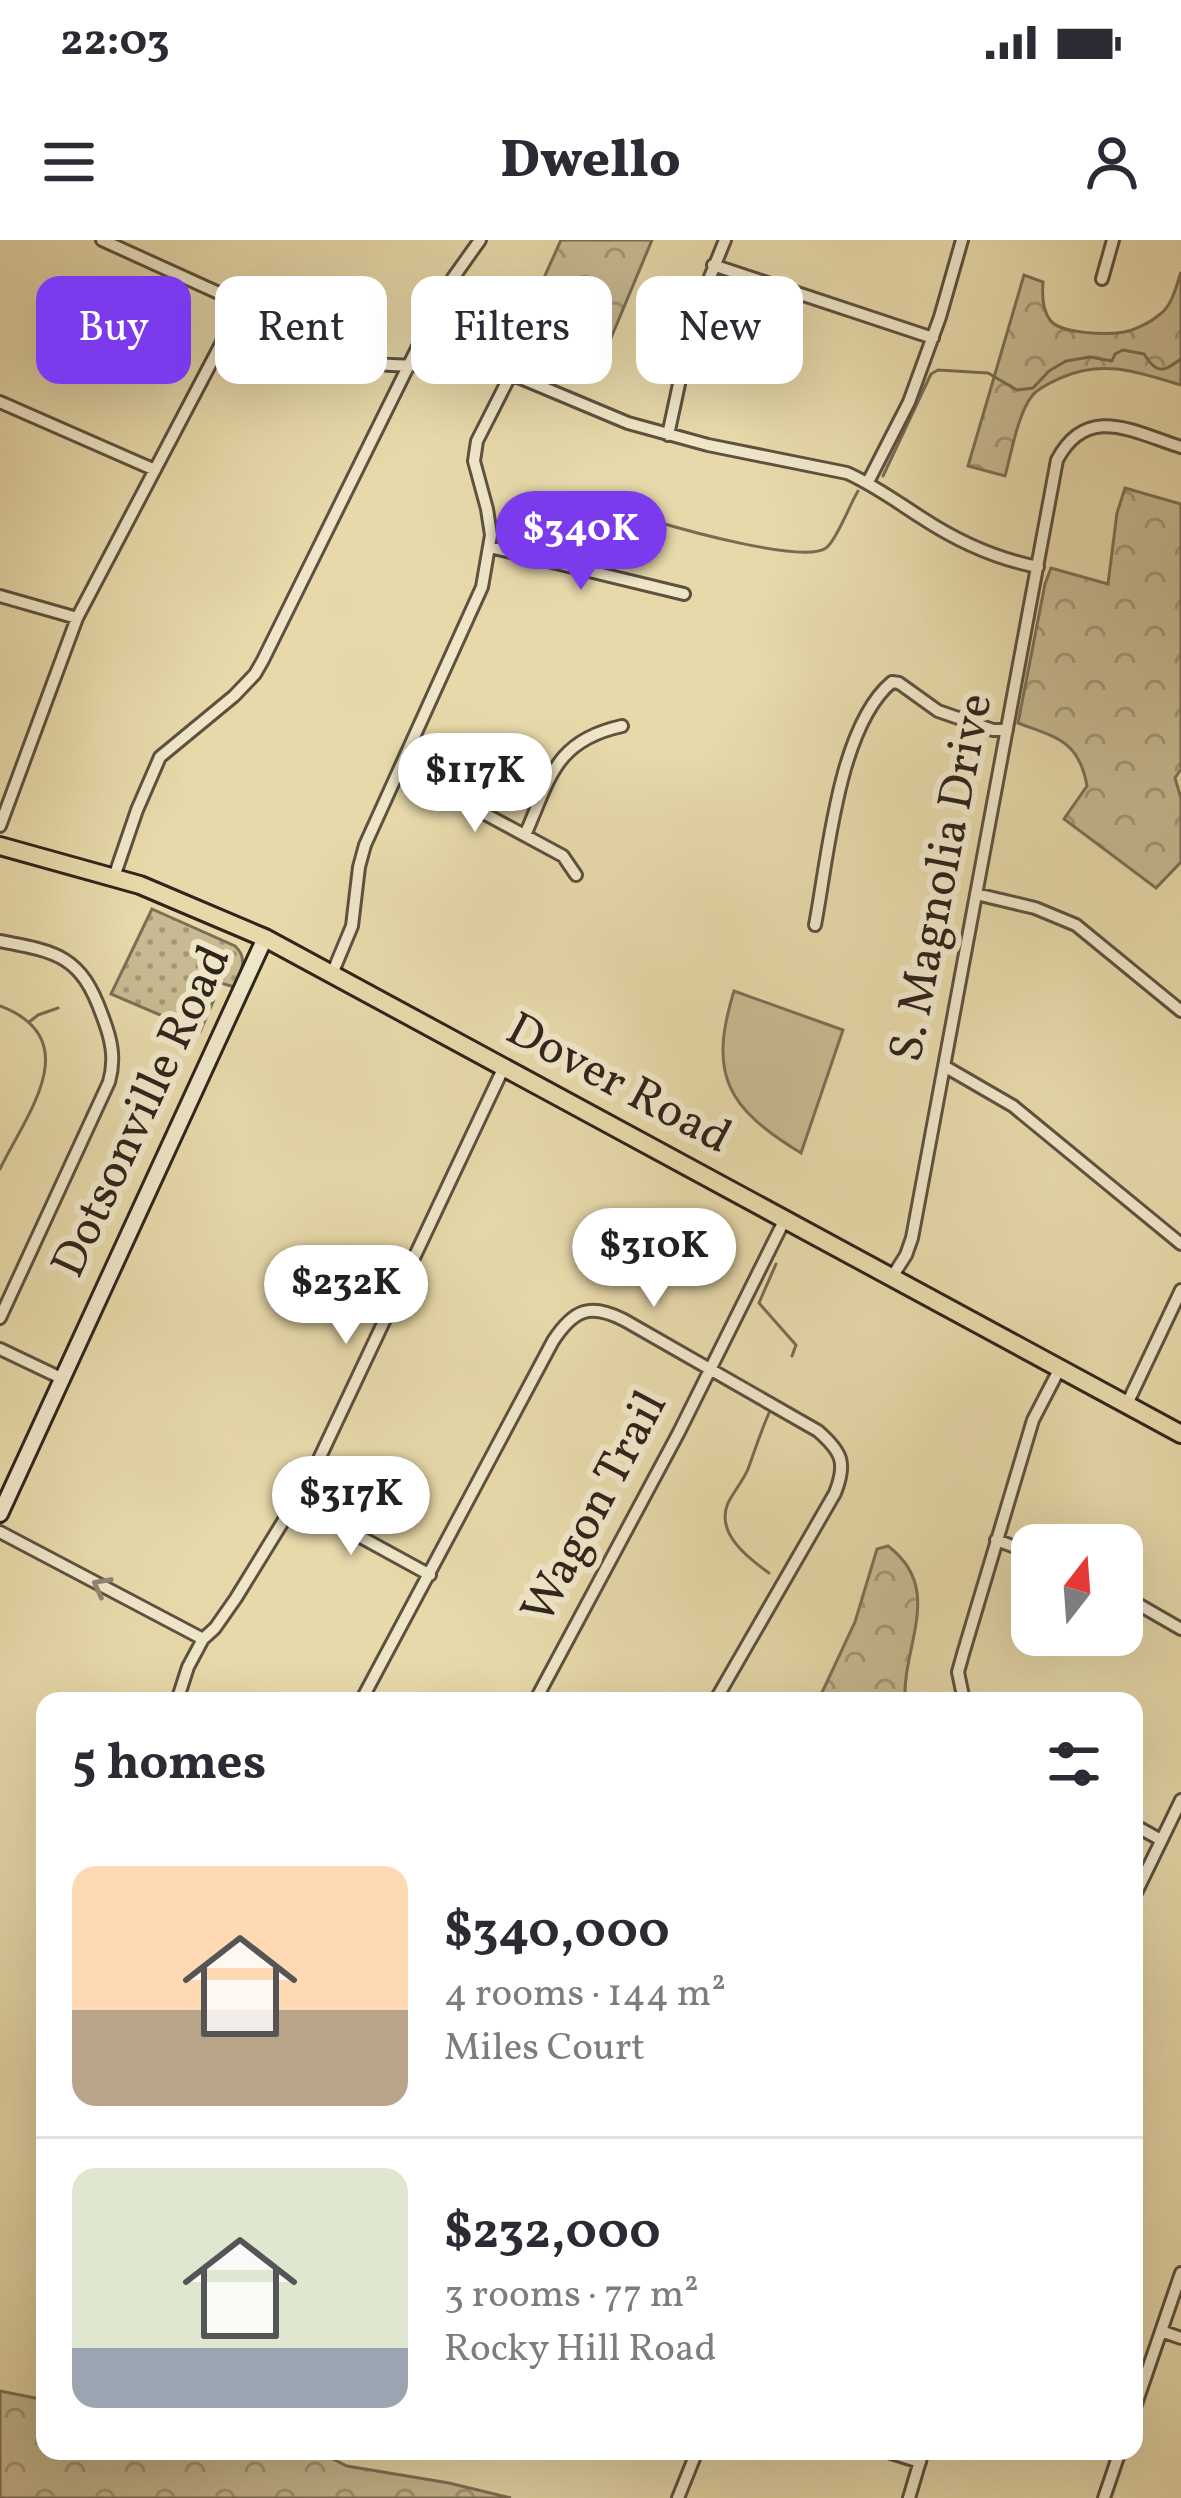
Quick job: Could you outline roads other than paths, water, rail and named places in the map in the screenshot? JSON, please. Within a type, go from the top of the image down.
[{"type":"main road","name":"Dover Road","points":[[0,846],[193,905],[266,938],[1181,1434]]},
{"type":"main road","name":"Dotsonville Road","points":[[0,1514],[266,938]]},
{"type":"street","points":[[102,240],[215,292]]},
{"type":"street","points":[[114,878],[160,758],[255,674],[453,278],[480,240]]},
{"type":"street","points":[[668,435],[693,319],[724,240]]},
{"type":"street","points":[[868,482],[909,401],[962,240]]},
{"type":"street","points":[[1102,279],[1113,240]]},
{"type":"street","points":[[713,265],[933,338]]},
{"type":"street","points":[[0,826],[77,618],[215,356]]},
{"type":"street","points":[[387,364],[410,366]]},
{"type":"street","points":[[332,974],[352,926],[361,856],[482,586],[490,547],[488,508],[474,461],[482,429],[506,384]]},
{"type":"street","points":[[534,384],[605,415],[668,435],[831,469],[868,482],[949,534],[989,553],[1038,566]]},
{"type":"street","points":[[0,402],[155,470]]},
{"type":"street","name":"S. Magnolia Drive","points":[[892,1277],[912,1238],[1057,460],[1069,439],[1090,427],[1112,426],[1181,447]]},
{"type":"street","points":[[490,547],[684,594]]},
{"type":"street","points":[[0,596],[77,618]]},
{"type":"street","points":[[815,925],[851,746],[881,691],[892,682],[908,687],[938,711],[1006,730]]},
{"type":"street","points":[[525,835],[567,751],[588,736],[622,726]]},
{"type":"street","points":[[400,768],[563,856],[576,875]]},
{"type":"street","points":[[976,894],[1035,908],[1076,925],[1181,1011]]},
{"type":"street","points":[[0,941],[42,949],[79,971],[97,999],[113,1058],[109,1082],[0,1318]]},
{"type":"street","points":[[944,1066],[1013,1106],[1181,1244]]},
{"type":"street","points":[[180,1692],[203,1640],[236,1598],[311,1476],[504,1067]]},
{"type":"street","name":"Wagon Trail","points":[[540,1692],[679,1432],[784,1220]]},
{"type":"street","points":[[1127,1404],[1181,1290]]},
{"type":"street","points":[[367,1692],[554,1341],[571,1318],[589,1310],[616,1316],[818,1431],[842,1462],[835,1493],[721,1692]]},
{"type":"street","points":[[0,1349],[63,1379]]},
{"type":"street","points":[[962,1692],[958,1672],[996,1540],[1033,1420],[1060,1368]]},
{"type":"street","points":[[295,1501],[430,1574]]},
{"type":"street","points":[[0,1532],[203,1640]]},
{"type":"street","points":[[996,1540],[1011,1545]]},
{"type":"street","points":[[1143,1606],[1181,1629]]},
{"type":"street","points":[[1143,1878],[1181,1800]]},
{"type":"street","points":[[1143,1830],[1161,1840]]},
{"type":"street","points":[[1143,2384],[1181,2273]]},
{"type":"street","points":[[1161,2331],[1181,2338]]},
{"type":"street","points":[[678,2498],[694,2460]]},
{"type":"street","points":[[909,2498],[920,2460]]},
{"type":"street","points":[[1104,2498],[1117,2460]]},
{"type":"waterway","points":[[883,476],[931,374],[938,370],[988,373],[1017,390],[1033,388],[1066,361],[1090,357],[1112,361],[1123,350],[1144,354],[1161,369],[1181,359]]},
{"type":"waterway","points":[[651,520],[741,543],[813,552],[830,544],[858,491]]},
{"type":"waterway","points":[[0,1006],[26,1020],[41,1038],[46,1058],[35,1102],[0,1169]]},
{"type":"waterway","points":[[29,1022],[58,1008]]},
{"type":"waterway","points":[[776,1264],[759,1303],[796,1345],[792,1356]]},
{"type":"waterway","points":[[769,1413],[725,1514],[736,1544],[769,1573]]}]
